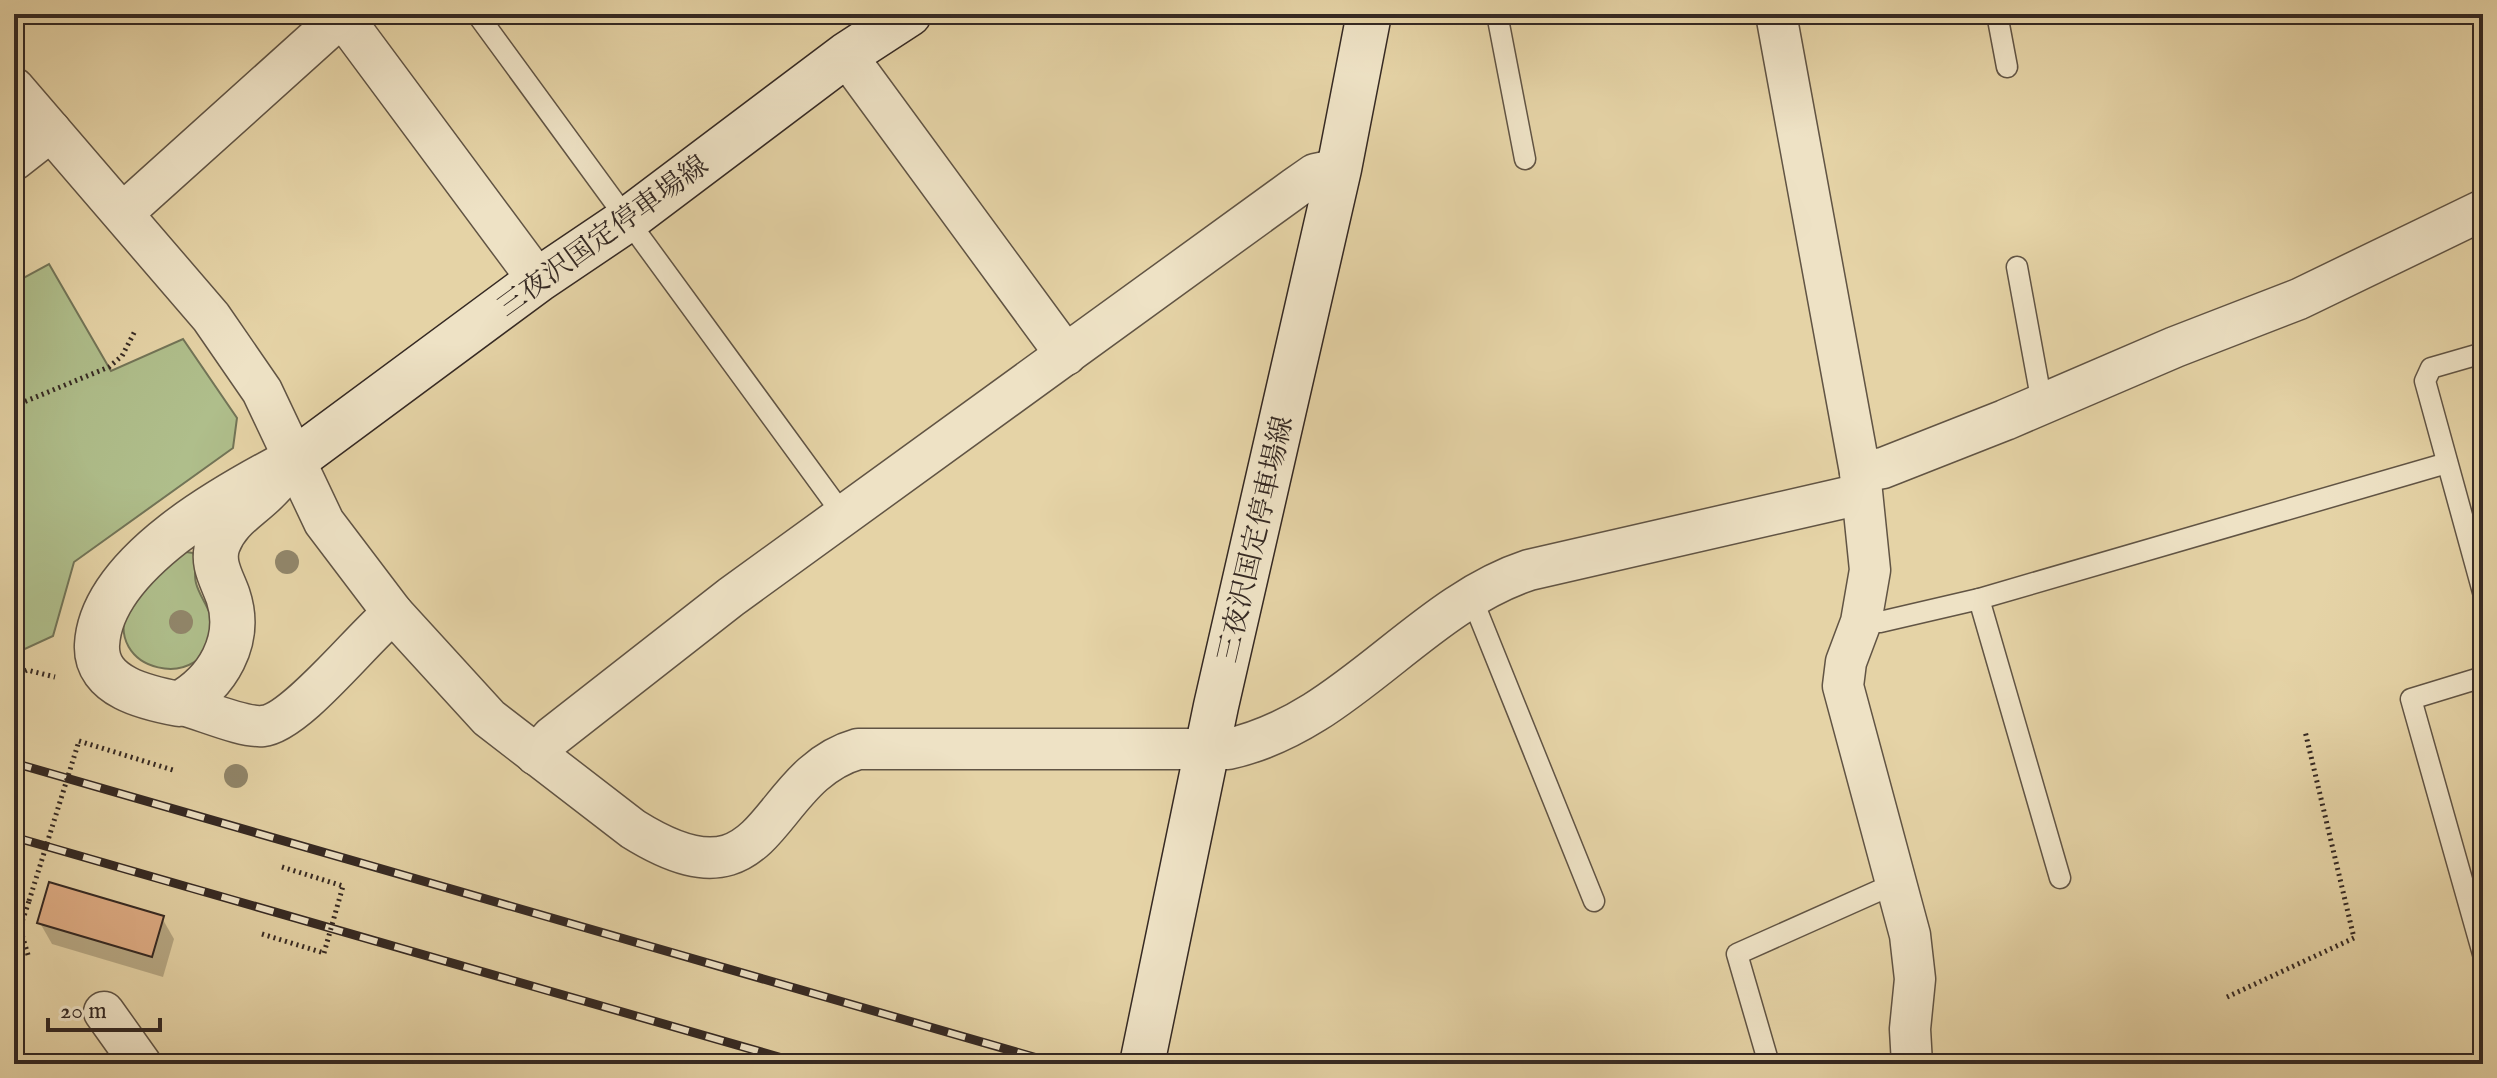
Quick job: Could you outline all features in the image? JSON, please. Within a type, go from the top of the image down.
[{"type":"main road","name":"三夜沢国定停車場線","points":[[296,459],[538,280],[627,220],[846,55],[909,14]]},
{"type":"main road","name":"三夜沢国定停車場線","points":[[1142,1064],[1339,169],[1369,14]]},
{"type":"main road","points":[[296,459],[265,493],[236,514],[218,542],[217,572],[231,615],[228,645],[211,681],[179,704],[126,688],[108,676],[97,650],[102,617],[128,577],[182,529],[243,486],[296,459]]},
{"type":"street","points":[[1776,14],[1861,483],[1870,570],[1861,622],[1846,662],[1843,686],[1910,935],[1915,979],[1910,1029],[1912,1064]]},
{"type":"street","points":[[123,213],[343,15],[538,280]]},
{"type":"street","points":[[846,55],[1066,355]]},
{"type":"street","points":[[14,88],[192,292],[235,350],[262,391],[324,522],[393,613],[489,718],[658,845],[690,855],[715,856],[754,843],[816,770],[838,754],[858,749],[1209,749],[1261,742],[1384,665],[1471,596],[1494,582],[1529,570],[1861,483],[1883,468],[2299,299],[2483,210]]},
{"type":"street","points":[[14,160],[51,131]]},
{"type":"street","points":[[536,755],[552,737],[731,597],[1295,188],[1315,174],[1339,169]]},
{"type":"street","points":[[179,704],[256,726],[273,724],[315,691],[393,613]]},
{"type":"street","points":[[104,1012],[141,1064]]},
{"type":"lane","points":[[477,14],[844,516]]},
{"type":"lane","points":[[1497,14],[1525,159]]},
{"type":"lane","points":[[1997,14],[2007,67]]},
{"type":"lane","points":[[2017,267],[2039,387],[2047,402]]},
{"type":"lane","points":[[2483,353],[2431,368],[2425,381],[2483,592]]},
{"type":"lane","points":[[1861,622],[1880,622],[1979,599],[2447,463]]},
{"type":"lane","points":[[1471,596],[1594,901]]},
{"type":"lane","points":[[1979,599],[2060,878]]},
{"type":"lane","points":[[2483,677],[2411,699],[2483,954]]},
{"type":"lane","points":[[1769,1064],[1737,954],[1896,883]]},
{"type":"path","points":[[14,406],[109,367],[122,356],[135,331]]},
{"type":"path","points":[[14,676],[27,670],[55,677]]},
{"type":"path","points":[[2227,997],[2354,938],[2305,731]]},
{"type":"path","points":[[28,955],[20,928],[79,741],[176,771]]},
{"type":"path","points":[[262,934],[324,953],[343,886],[282,867]]},
{"type":"green space","points":[[49,264],[111,371],[183,339],[237,418],[233,448],[74,562],[53,636],[14,654],[14,283]]},
{"type":"green space","points":[[179,551],[193,553],[196,583],[212,628],[207,649],[194,662],[177,668],[158,667],[141,660],[129,647],[124,628],[133,597]]},
{"type":"building","points":[[49,882],[164,916],[152,957],[37,923]]},
{"type":"railway","points":[[14,763],[1058,1064]]},
{"type":"railway","points":[[14,837],[803,1064]]}]
